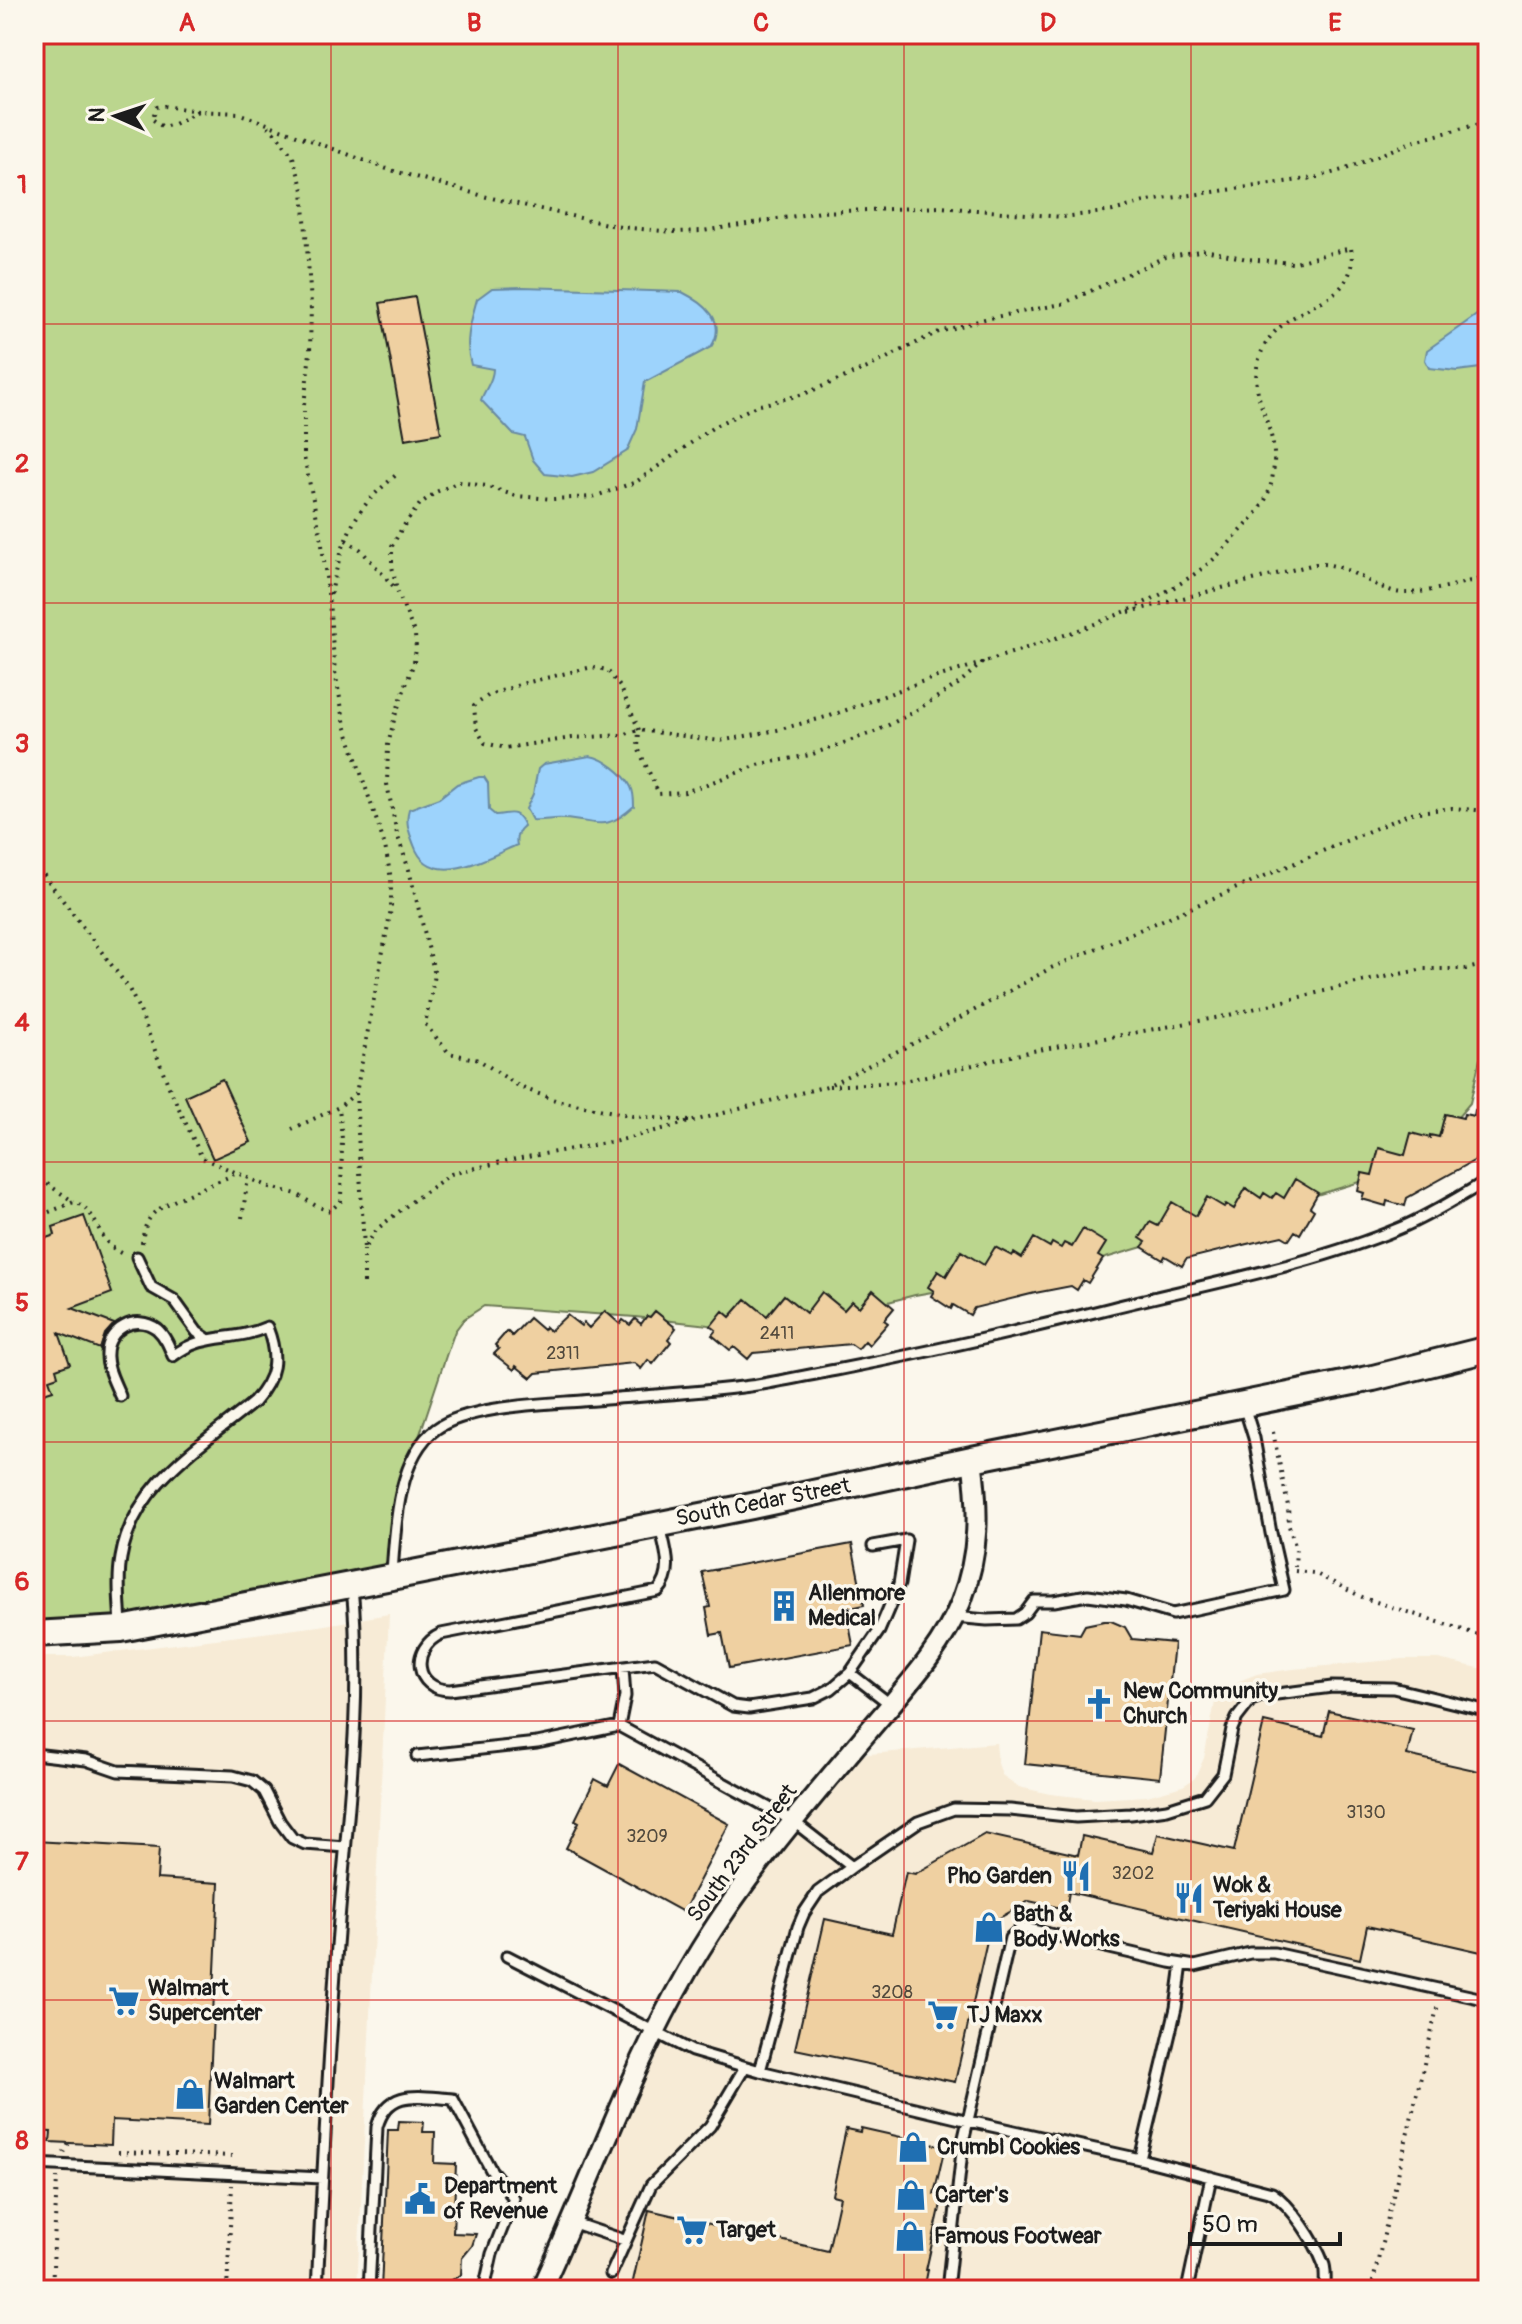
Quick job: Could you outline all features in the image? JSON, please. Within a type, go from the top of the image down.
[{"type":"main road","name":"South Cedar Street","points":[[34,1634],[121,1629],[392,1577],[1373,1378],[1488,1349]]},
{"type":"street","name":"South 23rd Street","points":[[541,2290],[613,2121],[656,2031],[699,1952],[727,1907],[793,1821],[924,1664],[954,1617],[972,1566],[978,1529],[972,1459]]},
{"type":"lane","points":[[392,1577],[397,1513],[411,1461],[424,1439],[452,1420],[489,1411],[545,1404],[751,1385],[877,1362],[1040,1326],[1264,1270],[1373,1239],[1431,1213],[1488,1180]]},
{"type":"lane","points":[[137,1257],[151,1287],[174,1300],[197,1332],[206,1338]]},
{"type":"lane","points":[[120,1396],[107,1359],[107,1350],[111,1338],[125,1325],[152,1326],[160,1332],[173,1356],[206,1338],[246,1335],[267,1327],[275,1357],[267,1385],[254,1402],[161,1479],[140,1508],[128,1533],[121,1559],[121,1629]]},
{"type":"lane","points":[[954,1617],[1012,1619],[1025,1613],[1034,1601],[1088,1595],[1126,1600],[1173,1614],[1284,1590],[1254,1438],[1243,1404]]},
{"type":"lane","points":[[659,1523],[668,1571],[664,1585],[658,1591],[441,1634],[425,1645],[420,1661],[421,1672],[427,1682],[446,1690],[655,1663],[723,1702],[741,1708],[813,1698],[831,1689],[850,1673],[887,1615],[903,1568],[906,1540],[873,1546]]},
{"type":"lane","points":[[317,2290],[327,2065],[357,1659],[352,1584]]},
{"type":"lane","points":[[619,1726],[625,1696],[623,1668]]},
{"type":"lane","points":[[850,1673],[890,1704]]},
{"type":"lane","points":[[760,2071],[804,1913],[818,1892],[918,1822],[954,1809],[1090,1816],[1131,1814],[1167,1809],[1205,1797],[1223,1774],[1237,1718],[1251,1700],[1261,1696],[1332,1687],[1393,1688],[1480,1709],[1488,1714]]},
{"type":"lane","points":[[417,1756],[537,1743],[619,1726],[793,1821],[852,1867]]},
{"type":"lane","points":[[34,1754],[86,1760],[118,1771],[233,1776],[252,1781],[264,1791],[292,1838],[305,1844],[345,1847]]},
{"type":"lane","points":[[947,2290],[960,2161],[1010,1938],[1020,1929],[1195,1966],[1250,1953],[1274,1953],[1488,2000]]},
{"type":"lane","points":[[507,1956],[692,2051],[760,2071],[1140,2159],[1272,2193],[1295,2215],[1325,2267],[1325,2290]]},
{"type":"lane","points":[[1140,2159],[1176,2008],[1182,1964]]},
{"type":"lane","points":[[611,2274],[651,2185],[710,2126],[745,2067]]},
{"type":"lane","points":[[369,2290],[376,2133],[381,2115],[393,2102],[409,2097],[453,2099],[491,2170],[514,2198],[492,2254],[484,2290]]},
{"type":"lane","points":[[34,2164],[322,2178]]},
{"type":"lane","points":[[1187,2290],[1211,2177]]},
{"type":"lane","points":[[571,2222],[624,2240]]},
{"type":"path","points":[[198,111],[163,127],[152,119],[157,107],[165,106],[238,113],[387,169],[487,197],[620,227],[674,232],[703,231],[821,212],[940,207],[1063,217],[1113,211],[1148,201],[1314,178],[1346,169],[1411,142],[1488,124]]},
{"type":"path","points":[[267,125],[293,157],[303,190],[311,304],[304,457],[321,537],[335,672],[345,725],[385,846],[391,879],[391,909],[356,1093],[364,1284]]},
{"type":"path","points":[[689,1121],[633,1116],[555,1100],[520,1087],[479,1060],[449,1053],[425,1024],[435,975],[397,834],[387,784],[388,745],[416,649],[415,635],[397,590],[392,546],[420,504],[436,492],[459,482],[486,486],[516,496],[553,499],[593,497],[636,482],[715,426],[756,406],[804,394],[842,379],[936,333],[985,319],[1062,304],[1165,257],[1205,250],[1247,259],[1292,263],[1351,248],[1353,261],[1348,279],[1336,294],[1281,324],[1264,347],[1257,369],[1257,397],[1272,437],[1275,461],[1272,484],[1262,509],[1214,559],[1181,582],[1122,614]]},
{"type":"path","points":[[329,601],[334,576],[353,523],[366,503],[399,472]]},
{"type":"path","points":[[346,540],[360,549],[397,590]]},
{"type":"path","points":[[982,663],[958,684],[877,731],[810,755],[761,764],[685,792],[659,794],[638,748],[639,730],[621,688],[607,670],[592,667],[489,695],[474,706],[476,728],[485,743],[505,748],[572,738],[622,735],[639,730],[720,741],[830,716],[1122,614],[1315,564],[1329,563],[1394,592],[1408,593],[1488,576]]},
{"type":"path","points":[[827,1086],[924,1038],[1051,968],[1411,813],[1452,808],[1488,811]]},
{"type":"path","points":[[34,862],[128,987],[202,1158],[270,1187],[297,1194],[330,1211],[341,1201],[339,1107]]},
{"type":"path","points":[[364,1249],[377,1229],[451,1174],[617,1141],[827,1086],[900,1082],[1033,1051],[1221,1017],[1424,969],[1466,969],[1488,964]]},
{"type":"path","points":[[292,1129],[339,1107],[356,1093]]},
{"type":"path","points":[[142,1246],[144,1228],[161,1208],[237,1173]]},
{"type":"path","points":[[34,1175],[88,1210],[105,1242],[115,1250],[137,1257]]},
{"type":"path","points":[[242,1218],[248,1178]]},
{"type":"path","points":[[34,1218],[74,1202]]},
{"type":"path","points":[[1273,1432],[1289,1526],[1296,1549],[1294,1571],[1314,1573],[1364,1598],[1488,1638]]},
{"type":"path","points":[[1371,2290],[1441,1989]]},
{"type":"path","points":[[52,2290],[58,2165],[69,2143]]},
{"type":"shaded area","points":[[389,1614],[357,2290],[34,2290],[34,1657],[73,1657],[319,1626]]},
{"type":"shaded area","points":[[1403,1659],[1438,1659],[1488,1670],[1488,2290],[541,2290],[699,1952],[847,1756],[996,1743],[1002,1775],[1019,1787],[1095,1799],[1147,1796],[1183,1786],[1195,1778],[1204,1758],[1215,1702],[1239,1681],[1257,1674],[1293,1669]]},
{"type":"green space","points":[[34,34],[1488,34],[1488,1054],[1480,1059],[1470,1103],[1417,1165],[1079,1266],[915,1295],[773,1332],[635,1317],[484,1306],[464,1319],[455,1331],[447,1353],[397,1513],[392,1577],[34,1634]]},
{"type":"water","points":[[492,288],[682,292],[711,314],[717,329],[716,338],[711,347],[645,382],[637,429],[627,451],[593,472],[572,477],[545,474],[533,460],[525,437],[513,434],[481,400],[493,369],[471,365],[468,348],[477,299]]},
{"type":"water","points":[[1488,307],[1488,367],[1457,371],[1429,368],[1425,360],[1427,350]]},
{"type":"water","points":[[590,756],[608,763],[624,777],[632,789],[634,806],[608,823],[532,820],[526,809],[538,769],[544,764]]},
{"type":"water","points":[[484,777],[488,783],[489,810],[495,815],[516,814],[521,820],[524,826],[518,834],[517,845],[460,867],[446,869],[433,866],[422,859],[414,845],[409,831],[409,809],[439,798],[457,784]]},
{"type":"building","points":[[415,297],[441,433],[405,439],[380,303]]},
{"type":"building","points":[[222,1079],[251,1142],[213,1159],[185,1096]]},
{"type":"building","points":[[1475,1110],[1488,1114],[1488,1153],[1407,1198],[1405,1206],[1387,1201],[1386,1206],[1362,1199],[1364,1193],[1358,1191],[1362,1173],[1372,1175],[1379,1148],[1405,1155],[1411,1133],[1439,1137],[1445,1114],[1463,1118],[1464,1114],[1474,1116]]},
{"type":"building","points":[[1295,1179],[1318,1193],[1310,1207],[1314,1210],[1300,1234],[1295,1231],[1289,1240],[1282,1236],[1247,1244],[1186,1259],[1182,1266],[1165,1256],[1163,1260],[1142,1247],[1146,1242],[1140,1238],[1150,1222],[1158,1226],[1172,1202],[1196,1216],[1207,1197],[1234,1209],[1246,1188],[1261,1198],[1264,1193],[1272,1198],[1276,1193],[1284,1198]]},
{"type":"building","points":[[84,1216],[112,1293],[72,1308],[114,1324],[105,1334],[100,1349],[59,1333],[70,1364],[56,1369],[58,1376],[49,1379],[53,1390],[34,1396],[34,1242],[55,1235],[53,1227]]},
{"type":"building","points":[[1083,1229],[1106,1243],[1098,1256],[1103,1259],[1088,1283],[1083,1280],[1077,1290],[1071,1286],[1035,1293],[974,1308],[970,1315],[953,1305],[951,1309],[931,1296],[934,1291],[928,1287],[938,1271],[946,1276],[961,1251],[984,1265],[995,1247],[1022,1258],[1034,1238],[1050,1247],[1052,1243],[1061,1248],[1064,1243],[1072,1247]]},
{"type":"building","points":[[873,1290],[894,1308],[884,1320],[888,1323],[869,1345],[865,1341],[858,1349],[851,1344],[753,1353],[748,1359],[734,1347],[730,1350],[712,1335],[716,1330],[711,1326],[723,1311],[730,1317],[746,1299],[767,1316],[784,1295],[806,1313],[822,1292],[844,1310],[852,1301],[859,1307]]},
{"type":"building","points":[[605,1311],[620,1324],[623,1320],[630,1325],[635,1319],[641,1324],[655,1311],[676,1328],[668,1339],[671,1342],[653,1364],[648,1360],[641,1369],[634,1363],[536,1373],[531,1378],[516,1366],[514,1370],[494,1354],[499,1349],[495,1345],[507,1331],[512,1336],[529,1318],[543,1330],[545,1327],[550,1331],[567,1315],[589,1328]]},
{"type":"building","name":"Allenmore Medical","points":[[852,1544],[864,1605],[846,1609],[853,1645],[729,1668],[722,1633],[711,1635],[706,1608],[710,1607],[702,1572]]},
{"type":"building","name":"New Community Church","points":[[1104,1621],[1125,1627],[1132,1639],[1174,1643],[1160,1778],[1025,1764],[1039,1629],[1080,1634],[1085,1625]]},
{"type":"building","points":[[1329,1711],[1413,1730],[1407,1755],[1488,1773],[1488,1922],[1481,1952],[1367,1926],[1360,1959],[1069,1892],[1066,1909],[1029,1901],[991,1923],[955,2082],[795,2049],[825,1919],[892,1934],[906,1872],[915,1874],[985,1834],[1078,1855],[1082,1836],[1153,1852],[1158,1834],[1234,1851],[1264,1722],[1323,1736]]},
{"type":"building","points":[[619,1764],[729,1824],[683,1912],[566,1848],[579,1822],[575,1820],[595,1779],[608,1786]]},
{"type":"building","name":"Walmart Supercenter","points":[[34,1841],[159,1848],[157,1879],[219,1883],[208,2125],[112,2120],[111,2145],[50,2142],[51,2132],[34,2131]]},
{"type":"building","name":"Department of Revenue","points":[[399,2121],[424,2122],[423,2132],[435,2132],[434,2163],[456,2164],[453,2233],[476,2234],[472,2246],[462,2258],[461,2275],[450,2281],[450,2290],[381,2290],[388,2130],[398,2130]]},
{"type":"building","points":[[861,2128],[945,2147],[934,2194],[943,2195],[924,2290],[631,2290],[649,2210],[828,2251],[840,2197],[832,2195],[846,2129],[860,2132]]},
{"type":"place","name":"Allenmore Medical","points":[[784,1606]]},
{"type":"place","name":"New Community Church","points":[[1099,1704]]},
{"type":"place","name":"Pho Garden","points":[[1076,1876]]},
{"type":"place","name":"Wok & Teriyaki House","points":[[1189,1898]]},
{"type":"place","name":"Bath & Body Works","points":[[989,1927]]},
{"type":"place","name":"Walmart Supercenter","points":[[124,2001]]},
{"type":"place","name":"TJ Maxx","points":[[943,2015]]},
{"type":"place","name":"Walmart Garden Center","points":[[190,2094]]},
{"type":"place","name":"Crumbl Cookies","points":[[913,2147]]},
{"type":"place","name":"Carter's","points":[[911,2195]]},
{"type":"place","name":"Department of Revenue","points":[[420,2199]]},
{"type":"place","name":"Target","points":[[692,2230]]},
{"type":"place","name":"Famous Footwear","points":[[910,2236]]}]
